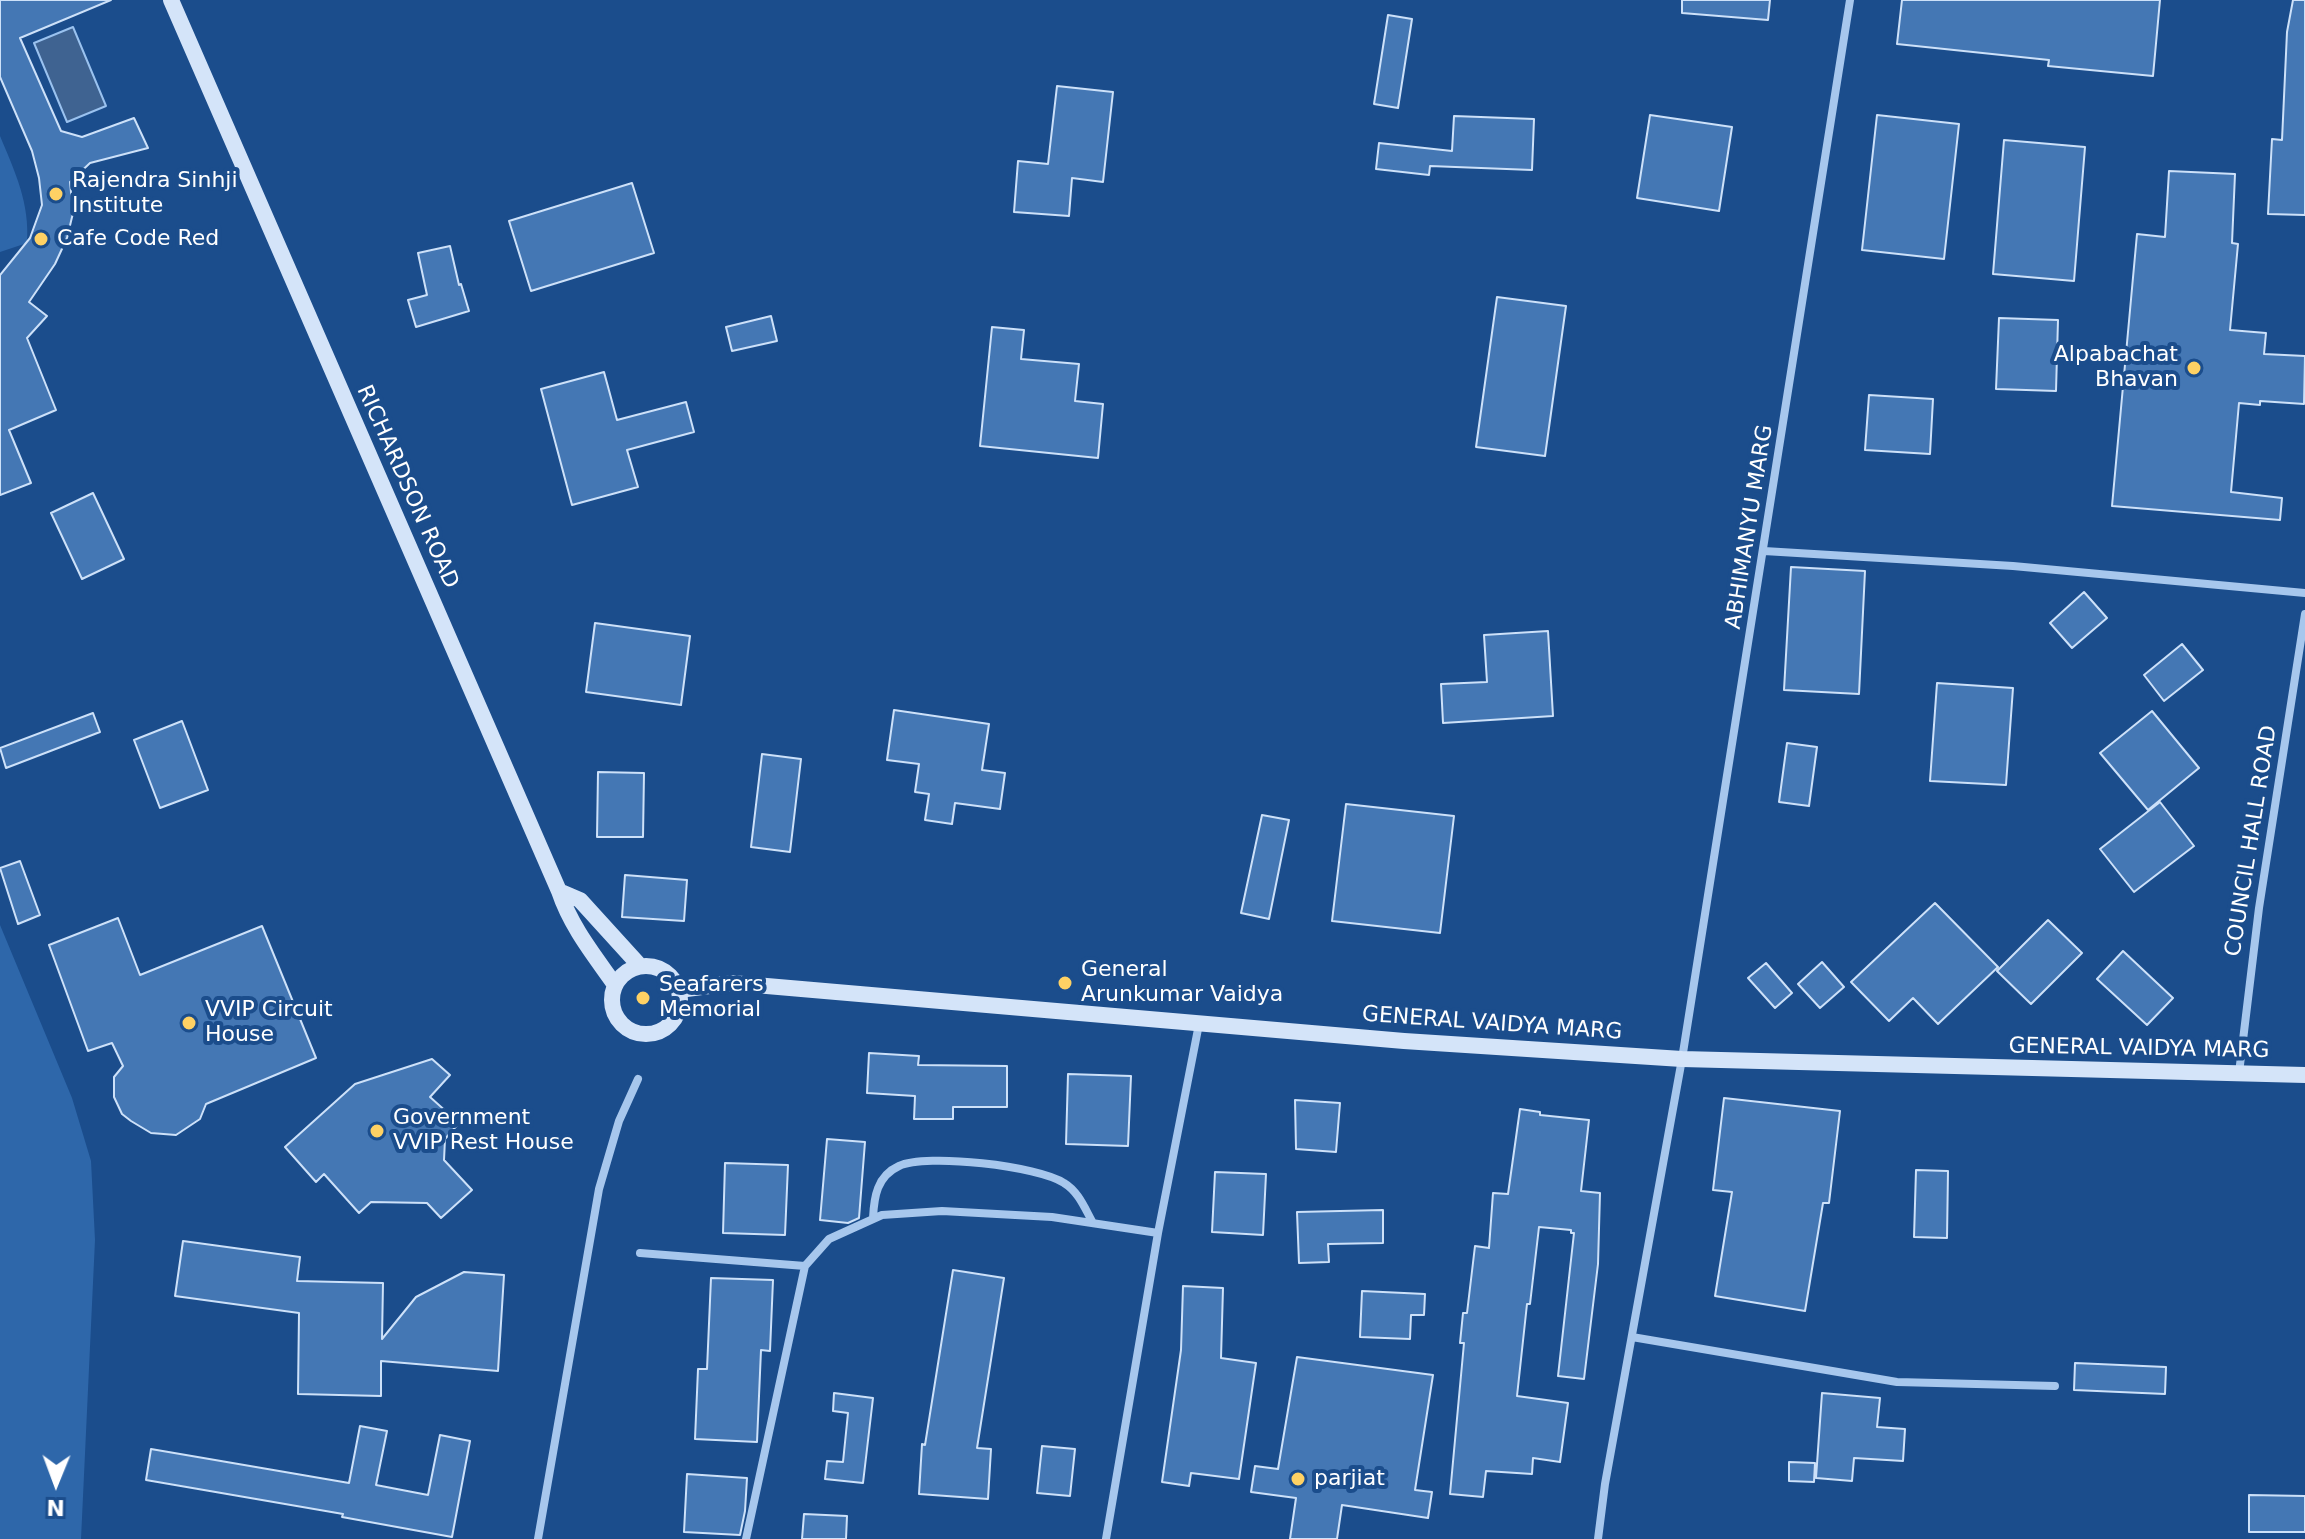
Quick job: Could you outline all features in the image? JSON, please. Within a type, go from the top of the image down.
[{"type":"street","name":"RICHARDSON ROAD","points":[[171,0],[565,910],[615,985]]},
{"type":"street","name":"ABHIMANYU MARG","points":[[1598,1539],[1682,1059],[1850,0]]},
{"type":"street","points":[[1764,551],[2013,566],[2305,593]]},
{"type":"street","name":"COUNCIL HALL ROAD","points":[[2239,1074],[2259,908],[2305,614]]},
{"type":"street","points":[[559,891],[580,900],[640,966]]},
{"type":"street","points":[[640,966],[659,969],[668,974],[679,990],[679,1009],[668,1026],[660,1031],[641,1034],[623,1026],[617,1019],[611,1000],[615,985],[623,974],[640,966]]},
{"type":"street","name":"GENERAL VAIDYA MARG","points":[[679,990],[732,983],[1199,1024],[1682,1059],[2305,1075]]},
{"type":"street","points":[[1106,1539],[1158,1233],[1199,1024]]},
{"type":"street","points":[[538,1539],[555,1456],[599,1189],[619,1121],[638,1079]]},
{"type":"street","points":[[873,1218],[878,1185],[887,1174],[900,1165],[926,1161],[1038,1171],[1065,1183],[1080,1198],[1093,1223]]},
{"type":"street","points":[[746,1539],[805,1266],[829,1239],[882,1215],[942,1211],[1052,1217],[1158,1233]]},
{"type":"street","points":[[640,1253],[805,1266]]},
{"type":"street","points":[[1632,1337],[1897,1382],[2055,1386]]},
{"type":"shaded area","points":[[73,27],[106,106],[67,122],[34,43]]},
{"type":"shaded area","points":[[0,136],[20,188],[26,214],[27,243],[0,252]]},
{"type":"shaded area","points":[[0,925],[72,1098],[91,1161],[95,1240],[81,1539],[0,1539]]},
{"type":"building","name":"Rajendra Sinhji Institute","points":[[0,0],[111,0],[20,38],[61,131],[82,137],[134,118],[148,148],[90,163],[70,182],[73,213],[67,238],[55,264],[29,302],[47,316],[27,338],[56,410],[9,430],[31,483],[0,495],[0,275],[30,238],[42,205],[32,151],[0,77]]},
{"type":"building","points":[[1682,0],[1770,0],[1768,20],[1682,13]]},
{"type":"building","points":[[1902,0],[2160,0],[2153,76],[2048,66],[2049,60],[1897,44]]},
{"type":"building","points":[[2293,0],[2305,0],[2305,215],[2268,214],[2272,139],[2282,140],[2287,32]]},
{"type":"building","points":[[1388,15],[1412,19],[1398,108],[1374,104]]},
{"type":"building","points":[[1057,86],[1113,92],[1103,182],[1072,178],[1069,216],[1014,212],[1018,161],[1048,164]]},
{"type":"building","points":[[1650,115],[1732,127],[1719,211],[1637,198]]},
{"type":"building","points":[[1877,115],[1959,124],[1944,259],[1862,250]]},
{"type":"building","points":[[1454,116],[1534,119],[1532,170],[1430,166],[1429,175],[1376,169],[1379,143],[1452,151]]},
{"type":"building","points":[[2004,140],[2085,147],[2074,281],[1993,274]]},
{"type":"building","name":"Alpabachat Bhavan","points":[[2169,171],[2235,174],[2232,243],[2238,244],[2230,330],[2266,333],[2264,354],[2305,356],[2304,404],[2239,403],[2231,492],[2282,498],[2280,520],[2112,506],[2137,234],[2165,237]]},
{"type":"building","points":[[632,183],[654,253],[531,291],[509,221]]},
{"type":"building","points":[[450,246],[469,311],[416,327],[408,300],[427,295],[418,253]]},
{"type":"building","points":[[1497,297],[1566,306],[1545,456],[1476,447]]},
{"type":"building","points":[[771,316],[777,341],[732,351],[726,327]]},
{"type":"building","points":[[1999,318],[2058,320],[2056,391],[1996,389]]},
{"type":"building","points":[[992,327],[1024,330],[1021,359],[1079,364],[1075,401],[1103,404],[1098,458],[980,446]]},
{"type":"building","points":[[604,372],[617,420],[686,402],[694,432],[627,450],[638,487],[572,505],[541,389]]},
{"type":"building","points":[[1869,395],[1933,399],[1930,454],[1865,450]]},
{"type":"building","points":[[93,493],[124,559],[82,579],[51,513]]},
{"type":"building","points":[[1791,567],[1865,571],[1859,694],[1784,690]]},
{"type":"building","points":[[2084,592],[2107,618],[2072,648],[2050,623]]},
{"type":"building","points":[[595,623],[690,636],[681,705],[586,692]]},
{"type":"building","points":[[1548,631],[1553,716],[1443,723],[1441,684],[1487,682],[1484,635]]},
{"type":"building","points":[[2182,644],[2203,670],[2164,701],[2144,675]]},
{"type":"building","points":[[1937,683],[2013,688],[2006,785],[1930,781]]},
{"type":"building","points":[[894,710],[989,724],[982,770],[1005,773],[1000,809],[955,803],[952,824],[925,820],[929,794],[915,792],[919,764],[887,760]]},
{"type":"building","points":[[2152,711],[2199,768],[2148,810],[2100,753]]},
{"type":"building","points":[[93,713],[100,732],[6,768],[0,748]]},
{"type":"building","points":[[182,721],[208,790],[160,808],[134,740]]},
{"type":"building","points":[[1787,743],[1817,747],[1809,806],[1779,802]]},
{"type":"building","points":[[762,754],[801,759],[790,852],[751,847]]},
{"type":"building","points":[[598,772],[644,773],[643,837],[597,837]]},
{"type":"building","points":[[2160,802],[2194,846],[2134,892],[2100,849]]},
{"type":"building","points":[[1346,804],[1454,816],[1440,933],[1332,921]]},
{"type":"building","points":[[1262,815],[1289,820],[1269,919],[1241,913]]},
{"type":"building","points":[[20,861],[40,915],[18,924],[0,868]]},
{"type":"building","points":[[625,875],[687,880],[684,921],[622,917]]},
{"type":"building","points":[[1935,903],[1998,967],[1938,1024],[1913,998],[1889,1021],[1851,982]]},
{"type":"building","name":"VVIP Circuit House","points":[[118,918],[140,975],[262,926],[316,1058],[206,1104],[200,1119],[176,1135],[151,1133],[131,1121],[122,1114],[114,1097],[114,1077],[123,1066],[112,1043],[88,1051],[49,945]]},
{"type":"building","points":[[2048,920],[2082,953],[2031,1004],[1997,971]]},
{"type":"building","points":[[2123,951],[2173,998],[2147,1025],[2097,979]]},
{"type":"building","points":[[1822,962],[1844,987],[1820,1008],[1798,984]]},
{"type":"building","points":[[1766,963],[1792,993],[1775,1008],[1748,978]]},
{"type":"building","points":[[869,1053],[919,1056],[918,1065],[1007,1066],[1007,1107],[953,1107],[953,1119],[914,1119],[915,1096],[867,1093]]},
{"type":"building","name":"Government VVIP Rest House","points":[[432,1059],[450,1075],[430,1097],[459,1123],[445,1139],[444,1160],[472,1190],[441,1218],[427,1203],[371,1202],[359,1213],[324,1174],[316,1182],[285,1147],[355,1084]]},
{"type":"building","points":[[1068,1074],[1131,1076],[1128,1146],[1066,1144]]},
{"type":"building","points":[[1724,1098],[1840,1111],[1829,1203],[1823,1203],[1805,1311],[1715,1296],[1732,1192],[1713,1190]]},
{"type":"building","points":[[1295,1100],[1340,1103],[1336,1152],[1296,1149]]},
{"type":"building","points":[[1520,1109],[1540,1112],[1540,1115],[1589,1120],[1581,1191],[1600,1193],[1598,1264],[1584,1379],[1558,1376],[1574,1233],[1571,1230],[1539,1227],[1517,1396],[1568,1403],[1560,1462],[1533,1458],[1532,1474],[1486,1471],[1483,1497],[1450,1494],[1464,1343],[1460,1343],[1463,1313],[1467,1313],[1475,1246],[1489,1248],[1493,1193],[1508,1194]]},
{"type":"building","points":[[827,1139],[865,1142],[859,1218],[848,1223],[820,1220]]},
{"type":"building","points":[[725,1163],[788,1165],[785,1235],[723,1233]]},
{"type":"building","points":[[1916,1170],[1948,1171],[1947,1238],[1914,1237]]},
{"type":"building","points":[[1215,1172],[1266,1174],[1263,1235],[1212,1232]]},
{"type":"building","points":[[1383,1210],[1383,1243],[1328,1244],[1329,1262],[1299,1263],[1297,1212]]},
{"type":"building","points":[[183,1241],[300,1257],[297,1281],[383,1283],[382,1339],[416,1297],[464,1272],[504,1275],[498,1371],[381,1361],[381,1396],[298,1394],[299,1313],[175,1296]]},
{"type":"building","points":[[953,1270],[1004,1278],[977,1448],[991,1449],[988,1499],[919,1494],[922,1444],[925,1445]]},
{"type":"building","points":[[711,1278],[773,1280],[770,1351],[761,1350],[757,1442],[695,1439],[698,1369],[707,1369]]},
{"type":"building","points":[[1183,1286],[1223,1288],[1221,1358],[1256,1363],[1239,1479],[1191,1473],[1189,1486],[1162,1482],[1181,1350]]},
{"type":"building","points":[[1362,1291],[1425,1294],[1424,1315],[1411,1315],[1410,1339],[1360,1337]]},
{"type":"building","points":[[1297,1357],[1433,1375],[1415,1490],[1432,1492],[1428,1518],[1342,1505],[1337,1539],[1290,1539],[1296,1498],[1251,1492],[1255,1466],[1278,1469]]},
{"type":"building","points":[[2075,1363],[2166,1367],[2165,1394],[2074,1390]]},
{"type":"building","points":[[834,1393],[873,1398],[863,1483],[825,1479],[827,1461],[843,1462],[848,1413],[833,1411]]},
{"type":"building","points":[[1822,1393],[1880,1398],[1877,1427],[1905,1429],[1903,1461],[1854,1458],[1852,1481],[1816,1478]]},
{"type":"building","points":[[360,1426],[387,1431],[376,1485],[428,1495],[440,1435],[470,1441],[452,1537],[342,1517],[343,1514],[146,1480],[151,1449],[349,1483]]},
{"type":"building","points":[[1042,1446],[1075,1449],[1070,1496],[1037,1493]]},
{"type":"building","points":[[1789,1462],[1815,1463],[1814,1482],[1789,1481]]},
{"type":"building","points":[[687,1474],[747,1478],[740,1535],[684,1532]]},
{"type":"building","points":[[2249,1495],[2305,1496],[2305,1532],[2249,1532]]},
{"type":"building","points":[[804,1514],[847,1516],[846,1539],[802,1539]]},
{"type":"place","name":"Rajendra Sinhji Institute","points":[[56,194]]},
{"type":"place","name":"Cafe Code Red","points":[[41,239]]},
{"type":"place","name":"Alpabachat Bhavan","points":[[2194,368]]},
{"type":"place","name":"General Arunkumar Vaidya","points":[[1065,983]]},
{"type":"place","name":"Seafarers Memorial","points":[[643,998]]},
{"type":"place","name":"VVIP Circuit House","points":[[189,1023]]},
{"type":"place","name":"Government VVIP Rest House","points":[[377,1131]]},
{"type":"place","name":"parjiat","points":[[1298,1479]]}]
